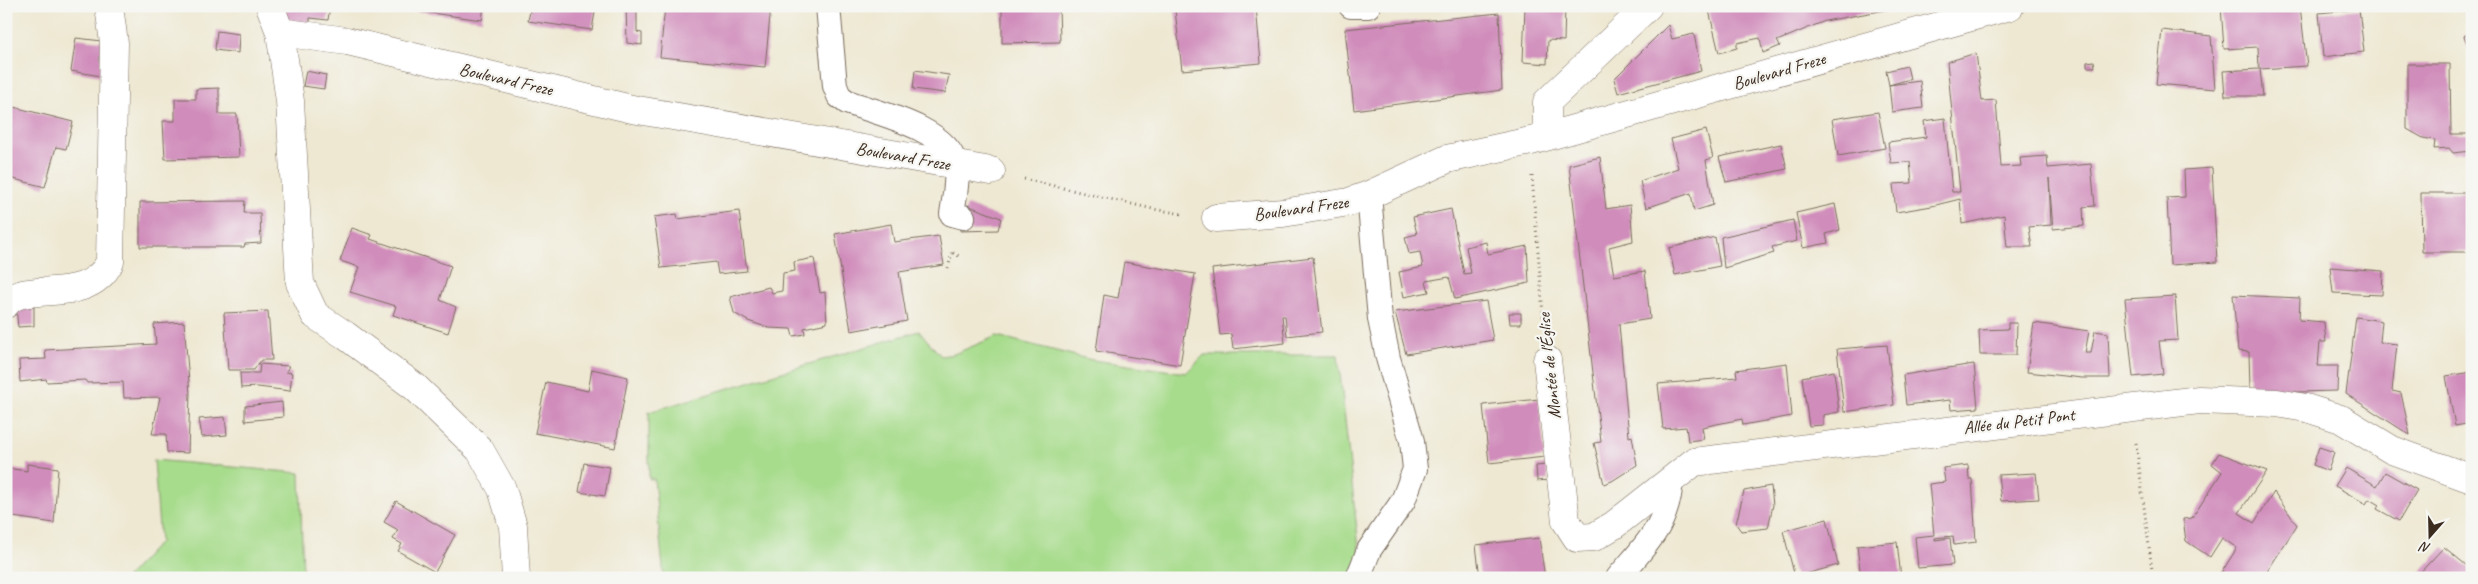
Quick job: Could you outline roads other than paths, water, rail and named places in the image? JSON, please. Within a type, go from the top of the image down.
[{"type":"street","points":[[6,304],[9,300],[22,295],[81,287],[95,282],[104,274],[110,262],[114,43],[109,6]]},
{"type":"street","points":[[270,6],[280,32],[290,101],[300,284],[315,315],[346,335],[415,387],[480,450],[502,489],[513,526],[516,578]]},
{"type":"street","points":[[1547,136],[1547,102],[1648,6]]},
{"type":"street","name":"Boulevard Freze","points":[[1216,218],[1283,213],[1349,202],[1369,195],[1447,159],[1547,136],[2010,6]]},
{"type":"street","name":"Boulevard Freze","points":[[280,32],[347,41],[632,109],[991,171]]},
{"type":"street","name":"Montée de l'Église","points":[[1547,360],[1566,521],[1577,538]]},
{"type":"street","name":"Allée du Petit Pont","points":[[1577,538],[1594,537],[1614,525],[1694,462],[2199,400],[2277,403],[2306,408],[2340,419],[2392,450],[2472,479]]},
{"type":"lane","points":[[828,6],[835,86],[839,96],[847,102],[920,128],[935,137],[947,148],[956,165],[952,214],[963,217]]},
{"type":"lane","points":[[1351,6],[1368,6]]},
{"type":"lane","points":[[1358,578],[1369,550],[1403,501],[1415,470],[1412,441],[1388,358],[1380,319],[1369,195]]},
{"type":"lane","points":[[1618,578],[1659,528],[1670,500],[1671,480]]}]
